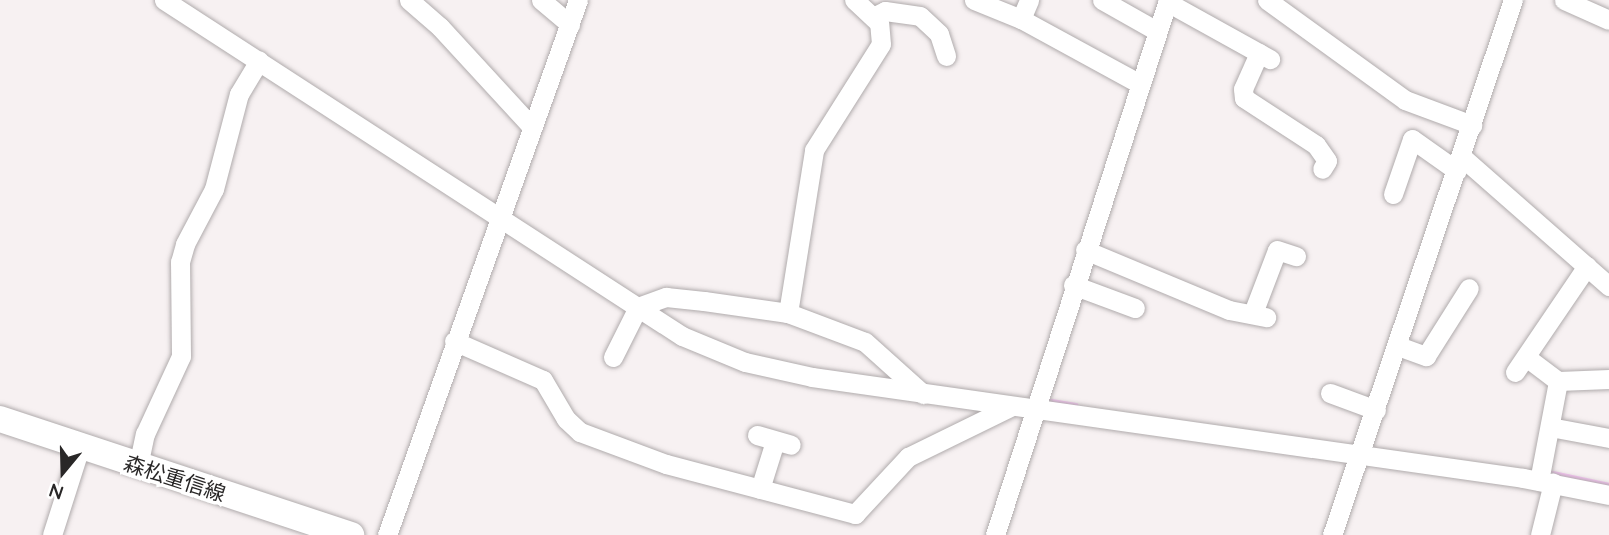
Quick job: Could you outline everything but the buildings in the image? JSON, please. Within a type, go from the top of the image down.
[{"type":"main road","name":"森松重信線","points":[[0,419],[351,535]]},
{"type":"street","points":[[164,0],[682,336],[745,362],[923,394],[1546,482],[1609,495]]},
{"type":"street","points":[[409,0],[440,27],[532,127]]},
{"type":"street","points":[[541,0],[570,24]]},
{"type":"street","points":[[387,535],[454,341],[578,0]]},
{"type":"street","points":[[854,0],[885,10],[920,16],[931,23],[945,46],[946,56]]},
{"type":"street","points":[[974,0],[1021,19],[1140,85]]},
{"type":"street","points":[[1021,19],[1029,0]]},
{"type":"street","points":[[1102,0],[1157,31]]},
{"type":"street","points":[[1267,0],[1293,7],[1405,100],[1472,125]]},
{"type":"street","points":[[1332,535],[1513,0]]},
{"type":"street","points":[[995,535],[1037,410],[1073,285],[1167,1],[1265,56],[1243,89],[1244,98],[1316,145],[1327,161],[1322,169]]},
{"type":"street","points":[[1568,1],[1609,20]]},
{"type":"street","points":[[788,313],[814,150],[877,53],[885,10]]},
{"type":"street","points":[[138,466],[145,434],[181,356],[180,262],[185,244],[214,190],[239,94],[259,61]]},
{"type":"street","points":[[1393,194],[1412,139],[1459,164],[1608,283]]},
{"type":"street","points":[[1085,250],[1186,300],[1259,315],[1277,250],[1296,256]]},
{"type":"street","points":[[1587,266],[1521,364],[1559,381],[1609,379]]},
{"type":"street","points":[[1073,285],[1135,308]]},
{"type":"street","points":[[1398,346],[1426,356],[1469,288]]},
{"type":"street","points":[[613,357],[638,307],[666,297],[788,313],[866,342],[923,394]]},
{"type":"street","points":[[454,341],[543,380],[566,419],[580,432],[666,464],[855,514],[908,457],[1012,406]]},
{"type":"street","points":[[1540,535],[1550,426],[1559,381]]},
{"type":"street","points":[[1330,393],[1376,410]]},
{"type":"street","points":[[1550,426],[1609,438]]},
{"type":"street","points":[[760,489],[774,440]]},
{"type":"street","points":[[52,535],[80,447]]},
{"type":"waterway","points":[[1045,400],[1076,405]]},
{"type":"waterway","points":[[1548,472],[1609,485]]}]
